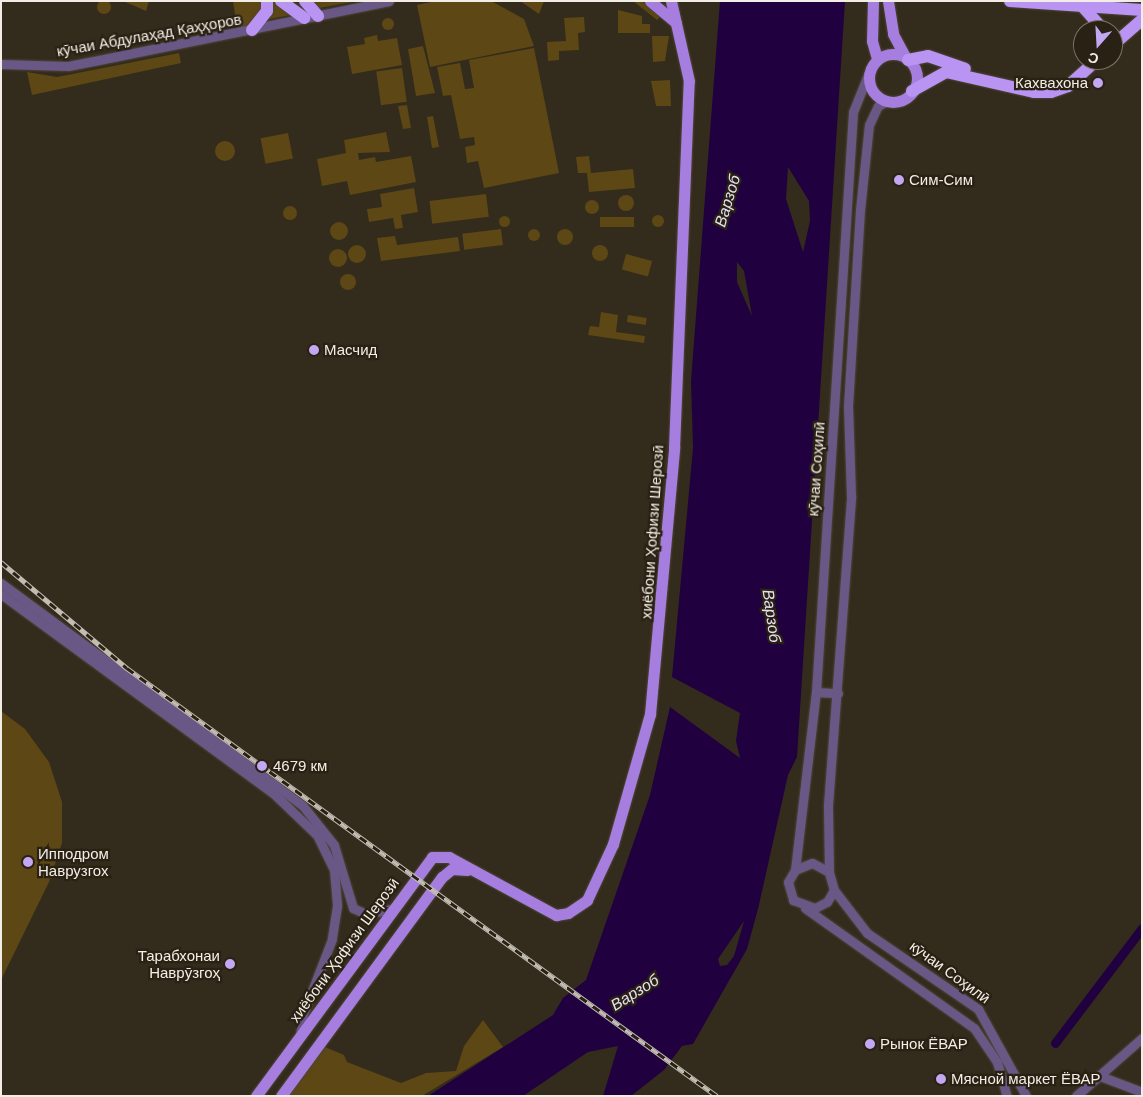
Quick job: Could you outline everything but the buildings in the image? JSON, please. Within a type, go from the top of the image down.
[{"type":"highway","points":[[252,30],[267,11],[267,1]]},
{"type":"highway","points":[[281,1],[304,18]]},
{"type":"highway","points":[[305,1],[318,16]]},
{"type":"highway","points":[[1010,1],[1142,10]]},
{"type":"highway","points":[[1083,7],[1095,20]]},
{"type":"highway","points":[[1123,36],[1142,20]]},
{"type":"highway","points":[[906,59],[928,56],[983,77],[1034,92],[1051,92],[1068,86],[1086,70]]},
{"type":"highway","points":[[912,91],[946,72],[983,77]]},
{"type":"main road","points":[[650,1],[676,23]]},
{"type":"main road","name":"хиёбони Ҳофизи Шерозӣ","points":[[256,1096],[432,857],[449,857],[544,912],[556,915],[576,909],[595,887],[613,844],[644,739],[662,610],[680,326],[689,81],[671,1]]},
{"type":"main road","points":[[873,1],[872,41],[878,59]]},
{"type":"main road","points":[[888,1],[888,18],[916,78],[912,91],[897,101],[887,101],[876,95],[869,72],[878,59],[891,54],[906,59]]},
{"type":"main road","points":[[281,1096],[442,877],[456,868],[469,870]]},
{"type":"main road","points":[[298,1038],[314,1052]]},
{"type":"street","name":"кӯчаи Абдулаҳад Қаҳҳоров","points":[[1,64],[68,66],[389,1]]},
{"type":"street","name":"кӯчаи Соҳилӣ","points":[[869,72],[853,112],[816,692],[795,870],[789,892],[805,908],[974,1028],[998,1062],[1007,1096]]},
{"type":"street","name":"кӯчаи Соҳилӣ","points":[[887,101],[878,106],[869,125],[860,210],[848,406],[851,496],[838,693],[828,805],[829,872],[834,890],[867,933],[978,1009],[1026,1096]]},
{"type":"street","points":[[1,583],[131,685]]},
{"type":"street","points":[[1,594],[226,753],[320,823],[339,858],[353,908],[366,914],[392,909]]},
{"type":"street","points":[[816,692],[838,693]]},
{"type":"street","points":[[226,753],[308,824],[334,870],[337,906],[332,938],[303,1014],[298,1038]]},
{"type":"street","points":[[795,870],[812,863],[829,872]]},
{"type":"street","points":[[805,908],[823,905],[834,890]]},
{"type":"street","points":[[1076,1096],[1142,1038]]},
{"type":"street","points":[[1100,1076],[1142,1092]]},
{"type":"shaded area","points":[[104,0],[109,2],[111,7],[109,12],[104,14],[99,12],[97,7],[99,2]]},
{"type":"shaded area","points":[[123,1],[149,1],[146,11]]},
{"type":"shaded area","points":[[233,1],[262,1],[263,9],[247,27],[237,28]]},
{"type":"shaded area","points":[[273,1],[291,15],[269,19]]},
{"type":"shaded area","points":[[311,1],[358,1],[319,8]]},
{"type":"shaded area","points":[[436,1],[491,1],[524,19],[534,46],[430,67],[417,5]]},
{"type":"shaded area","points":[[520,1],[544,1],[539,14]]},
{"type":"shaded area","points":[[633,1],[643,2],[660,17],[657,20]]},
{"type":"shaded area","points":[[618,10],[642,16],[642,24],[650,24],[650,33],[618,33]]},
{"type":"shaded area","points":[[584,17],[585,32],[578,33],[579,50],[559,51],[559,60],[548,61],[547,42],[566,41],[564,18]]},
{"type":"shaded area","points":[[390,18],[393,19],[393,29],[386,30],[383,29],[382,22],[383,19]]},
{"type":"shaded area","points":[[377,35],[378,41],[397,38],[402,65],[352,74],[347,47],[365,44],[364,38]]},
{"type":"shaded area","points":[[652,36],[669,36],[665,61],[653,62]]},
{"type":"shaded area","points":[[423,46],[435,93],[416,96],[408,49]]},
{"type":"shaded area","points":[[534,48],[559,173],[484,188],[478,161],[467,163],[465,147],[475,145],[474,137],[460,139],[451,95],[443,96],[437,67],[460,63],[465,89],[474,88],[469,60]]},
{"type":"shaded area","points":[[179,53],[181,63],[32,95],[27,72],[57,77]]},
{"type":"shaded area","points":[[402,68],[407,102],[381,105],[376,72]]},
{"type":"shaded area","points":[[670,80],[671,106],[656,106],[651,81]]},
{"type":"shaded area","points":[[407,105],[411,128],[403,129],[398,106]]},
{"type":"shaded area","points":[[433,116],[439,147],[432,148],[427,117]]},
{"type":"shaded area","points":[[386,132],[390,152],[358,153],[359,160],[375,157],[376,162],[411,156],[416,182],[350,195],[347,181],[322,186],[317,159],[346,153],[344,140]]},
{"type":"shaded area","points":[[288,133],[293,159],[265,164],[261,138]]},
{"type":"shaded area","points":[[225,141],[232,144],[235,151],[232,158],[225,161],[218,158],[215,151],[218,144]]},
{"type":"shaded area","points":[[589,156],[591,173],[633,169],[635,188],[589,192],[587,173],[578,173],[576,157]]},
{"type":"shaded area","points":[[414,188],[418,212],[401,215],[403,228],[395,229],[393,218],[369,222],[367,209],[382,207],[380,194]]},
{"type":"shaded area","points":[[486,194],[489,217],[432,224],[429,201]]},
{"type":"shaded area","points":[[626,195],[632,197],[634,203],[632,209],[626,211],[620,209],[618,203],[620,197]]},
{"type":"shaded area","points":[[592,200],[597,202],[599,207],[597,212],[592,214],[587,212],[585,207],[587,202]]},
{"type":"shaded area","points":[[287,206],[293,206],[297,213],[293,220],[287,220],[283,216],[283,210]]},
{"type":"shaded area","points":[[504,215],[510,221],[504,227],[498,221]]},
{"type":"shaded area","points":[[656,215],[660,215],[664,221],[660,227],[656,227],[652,223],[652,219]]},
{"type":"shaded area","points":[[600,217],[634,217],[634,227],[600,227]]},
{"type":"shaded area","points":[[339,222],[345,225],[348,231],[345,237],[339,240],[333,237],[330,231],[333,225]]},
{"type":"shaded area","points":[[501,229],[503,245],[464,250],[462,234]]},
{"type":"shaded area","points":[[534,229],[540,235],[534,241],[528,235]]},
{"type":"shaded area","points":[[562,229],[568,229],[573,234],[571,243],[562,245],[557,240],[557,234]]},
{"type":"shaded area","points":[[395,236],[397,245],[458,237],[460,251],[381,261],[377,238]]},
{"type":"shaded area","points":[[357,245],[363,248],[366,254],[363,260],[357,263],[351,260],[348,254],[351,248]]},
{"type":"shaded area","points":[[600,245],[606,247],[608,253],[606,259],[600,261],[594,259],[592,253],[594,247]]},
{"type":"shaded area","points":[[338,249],[344,252],[347,258],[344,264],[338,267],[332,264],[329,258],[332,252]]},
{"type":"shaded area","points":[[626,254],[652,261],[648,276],[622,269]]},
{"type":"shaded area","points":[[345,274],[351,274],[356,279],[354,288],[345,290],[340,285],[340,279]]},
{"type":"shaded area","points":[[601,312],[618,315],[616,332],[645,336],[644,343],[588,335],[590,326],[599,327]]},
{"type":"shaded area","points":[[628,315],[647,318],[646,325],[627,322]]},
{"type":"shaded area","name":"Ипподром Наврузгох","points":[[1,711],[25,729],[49,762],[62,802],[62,843],[49,882],[1,980]]},
{"type":"shaded area","points":[[483,1020],[503,1047],[422,1096],[288,1096],[325,1047],[344,1055],[347,1062],[401,1083],[426,1073],[456,1071],[464,1046]]},
{"type":"water","name":"Варзоб","points":[[720,1],[845,1],[797,757],[788,775],[758,909],[747,949],[693,1044],[682,1046],[664,1070],[631,1096],[603,1096],[618,1046],[588,1052],[523,1096],[428,1096],[553,1015],[563,998],[586,980],[650,795],[670,707],[740,758],[736,741],[740,713],[672,677],[693,448],[691,381]],"holes":[[[788,167],[809,201],[810,221],[803,252],[786,199]],[[737,262],[744,271],[752,316],[737,282]],[[744,921],[734,956],[727,965],[720,966],[718,959]]]},
{"type":"waterway","points":[[1055,1043],[1142,928]]},
{"type":"railway","points":[[1,562],[127,668],[717,1096]]},
{"type":"place","name":"Кахвахона","points":[[1098,83]]},
{"type":"place","name":"Сим-Сим","points":[[899,180]]},
{"type":"place","name":"Масчид","points":[[314,350]]},
{"type":"place","name":"4679 км","points":[[262,766]]},
{"type":"place","name":"Ипподром Наврузгох","points":[[28,862]]},
{"type":"place","name":"Тарабхонаи Наврӯзгоҳ","points":[[230,964]]},
{"type":"place","name":"Рынок ЁВАР","points":[[870,1044]]},
{"type":"place","name":"Мясной маркет ЁВАР","points":[[941,1079]]}]
